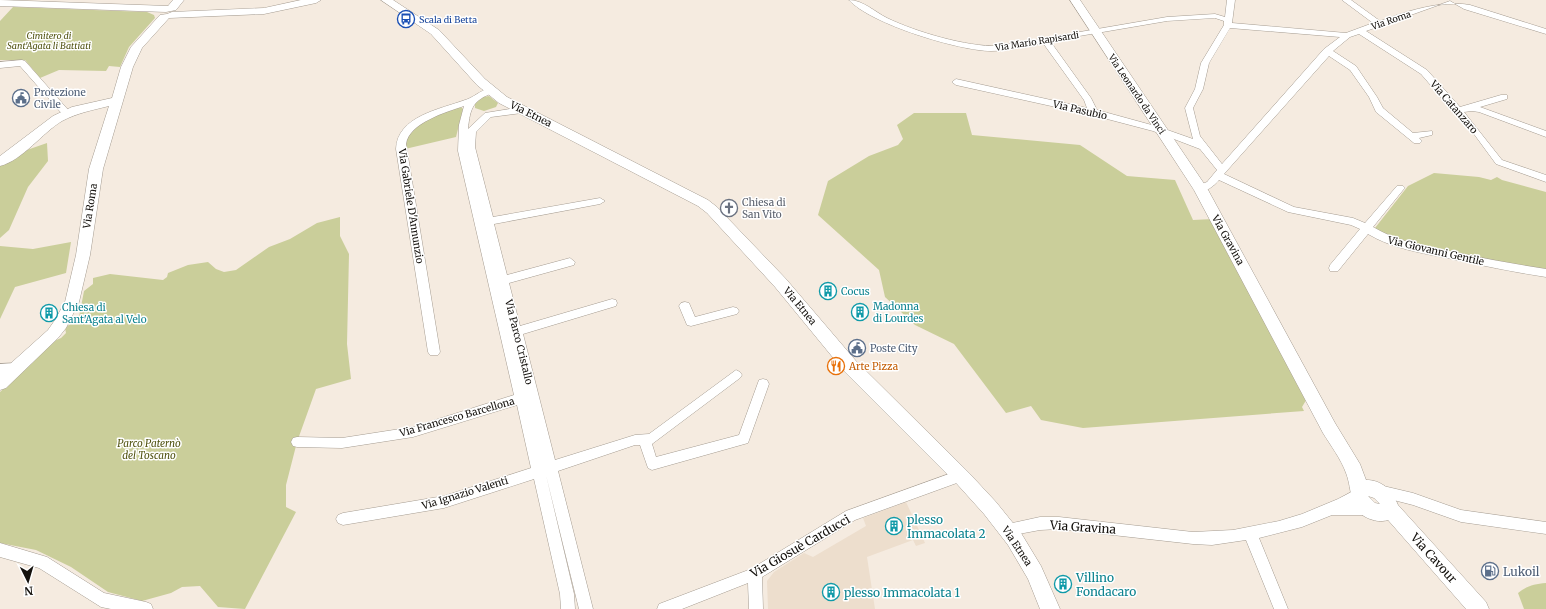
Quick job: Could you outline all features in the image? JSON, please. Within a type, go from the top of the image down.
[{"type":"main road","points":[[0,3],[143,8],[220,13],[272,10],[316,0]]},
{"type":"main road","name":"Via Leonardo da Vinci","points":[[1075,0],[1200,188]]},
{"type":"main road","name":"Via Etnea","points":[[391,2],[435,32],[486,87],[503,100],[703,203],[712,210],[790,294],[850,366],[960,476],[1008,530],[1032,568],[1044,592],[1050,609]]},
{"type":"main road","name":"Via Roma","points":[[0,383],[57,329],[72,302],[83,254],[96,169],[116,101],[133,52],[170,10]]},
{"type":"main road","points":[[0,162],[22,147],[50,123],[68,114],[116,101]]},
{"type":"main road","name":"Via Gravina","points":[[1200,188],[1329,428],[1374,500]]},
{"type":"main road","name":"Via Cavour","points":[[1374,500],[1470,609]]},
{"type":"main road","name":"Via Cavour","points":[[1374,500],[1479,609]]},
{"type":"street","name":"Via Mario Rapisardi","points":[[853,0],[865,9],[895,26],[973,47],[998,48],[1167,19],[1215,16],[1228,23],[1347,36]]},
{"type":"street","points":[[1220,173],[1196,136],[1189,108],[1199,89],[1205,63],[1228,23],[1231,0]]},
{"type":"street","points":[[1346,0],[1379,24]]},
{"type":"street","name":"Via Roma","points":[[1338,42],[1347,36],[1447,0]]},
{"type":"street","points":[[1454,0],[1479,11],[1546,32]]},
{"type":"street","points":[[1479,11],[1480,14],[1491,20]]},
{"type":"street","name":"Via Catanzaro","points":[[1360,31],[1424,72],[1456,111],[1477,132],[1499,162],[1546,179]]},
{"type":"street","points":[[1200,188],[1210,184],[1327,51],[1338,42],[1330,34]]},
{"type":"street","points":[[1045,40],[1088,100],[1093,112]]},
{"type":"street","points":[[1327,51],[1353,68],[1379,110],[1414,139],[1429,133]]},
{"type":"street","points":[[0,65],[22,63],[68,114]]},
{"type":"street","points":[[1363,82],[1372,78]]},
{"type":"street","name":"Via Pasubio","points":[[956,82],[1093,112],[1163,132],[1202,146]]},
{"type":"street","points":[[486,87],[469,106],[476,115],[488,115],[522,110]]},
{"type":"street","points":[[1474,108],[1477,105],[1504,97]]},
{"type":"street","name":"Via Parco Cristallo","points":[[503,100],[499,108],[488,115],[471,131],[470,140],[485,223],[527,397],[545,469],[586,609]]},
{"type":"street","name":"Via Parco Cristallo","points":[[469,106],[463,128],[463,151],[504,280],[517,331],[527,397]]},
{"type":"street","name":"Via Gabriele D'Annunzio","points":[[434,352],[400,149],[402,139],[408,130],[415,125],[450,107],[469,106]]},
{"type":"street","points":[[1456,111],[1474,108],[1546,134]]},
{"type":"street","name":"Via Giovanni Gentile","points":[[1220,173],[1292,210],[1353,222],[1367,228],[1381,237],[1417,248],[1511,268],[1546,273]]},
{"type":"street","points":[[1334,268],[1400,188]]},
{"type":"street","points":[[485,223],[600,201]]},
{"type":"street","points":[[504,280],[570,262]]},
{"type":"street","points":[[517,331],[612,303]]},
{"type":"street","points":[[685,306],[691,322],[733,311]]},
{"type":"street","points":[[0,369],[17,368]]},
{"type":"street","name":"Via Ignazio Valenti","points":[[343,519],[427,506],[635,440],[651,439],[736,375]]},
{"type":"street","points":[[644,439],[652,464],[744,438],[763,384]]},
{"type":"street","name":"Via Francesco Barcellona","points":[[297,442],[342,443],[413,432],[527,397]]},
{"type":"street","name":"Via Parco Cristallo","points":[[545,469],[567,594],[568,609]]},
{"type":"street","name":"Via Giosuè Carducci","points":[[664,609],[754,574],[851,515],[960,476]]},
{"type":"street","name":"Via Gravina","points":[[1008,530],[1026,526],[1058,523],[1193,538],[1226,537],[1294,523],[1323,512],[1346,509],[1374,500],[1398,501],[1413,499],[1461,516],[1546,528]]},
{"type":"street","points":[[1250,533],[1281,609]]},
{"type":"street","points":[[0,550],[42,562],[101,600],[146,609]]},
{"type":"street","points":[[754,574],[756,609]]},
{"type":"shaded area","points":[[906,502],[925,543],[916,546],[913,540],[867,557],[875,609],[768,609],[767,581],[774,572],[804,553],[813,557],[866,526],[863,518]]},
{"type":"green space","name":"Cimitero di Sant'Agata li Battiati","points":[[13,7],[147,12],[154,15],[155,18],[129,47],[120,67],[109,66],[106,71],[59,70],[40,78],[25,60],[0,60],[0,21]]},
{"type":"green space","points":[[489,96],[498,103],[496,107],[484,111],[475,108],[475,103],[483,97]]},
{"type":"green space","points":[[461,107],[463,109],[456,137],[405,149],[405,138],[415,128],[448,110]]},
{"type":"green space","points":[[914,113],[966,113],[972,135],[1080,145],[1127,176],[1175,180],[1193,220],[1213,219],[1308,397],[1302,407],[1304,411],[1083,428],[1041,420],[1031,406],[1006,413],[954,344],[915,325],[885,297],[879,270],[818,215],[828,181],[869,156],[898,145],[903,139],[897,125]]},
{"type":"green space","points":[[47,143],[48,161],[28,187],[9,230],[0,238],[0,166],[24,151]]},
{"type":"green space","points":[[1434,173],[1479,177],[1491,180],[1497,177],[1502,180],[1546,192],[1546,270],[1418,247],[1388,238],[1375,228],[1408,186]]},
{"type":"green space","name":"Parco Paternò del Toscano","points":[[340,217],[340,236],[349,254],[347,344],[351,379],[316,389],[297,442],[286,485],[286,507],[296,512],[245,609],[218,607],[200,586],[182,587],[171,593],[142,601],[108,592],[71,567],[36,550],[0,543],[0,392],[54,341],[61,338],[66,333],[65,328],[79,317],[84,291],[93,284],[93,278],[110,274],[163,280],[167,277],[168,273],[188,265],[208,262],[216,269],[224,272],[236,270],[269,247],[290,239],[317,223]]},
{"type":"green space","points":[[71,242],[66,273],[15,287],[0,319],[0,246],[33,249]]},
{"type":"green space","points":[[1546,583],[1546,609],[1524,609],[1518,593],[1531,586]]},
{"type":"place","name":"Scala di Betta","points":[[406,19]]},
{"type":"place","name":"Protezione Civile","points":[[21,98]]},
{"type":"place","name":"Chiesa di San Vito","points":[[729,208]]},
{"type":"place","name":"Cocus","points":[[828,291]]},
{"type":"place","name":"Madonna di Lourdes","points":[[860,312]]},
{"type":"place","name":"Chiesa di Sant'Agata al Velo","points":[[49,313]]},
{"type":"place","name":"Poste City","points":[[857,348]]},
{"type":"place","name":"Arte Pizza","points":[[836,366]]},
{"type":"place","name":"plesso Immacolata 2","points":[[894,526]]},
{"type":"place","name":"Lukoil","points":[[1490,571]]},
{"type":"place","name":"Villino Fondacaro","points":[[1063,584]]},
{"type":"place","name":"plesso Immacolata 1","points":[[831,592]]}]
